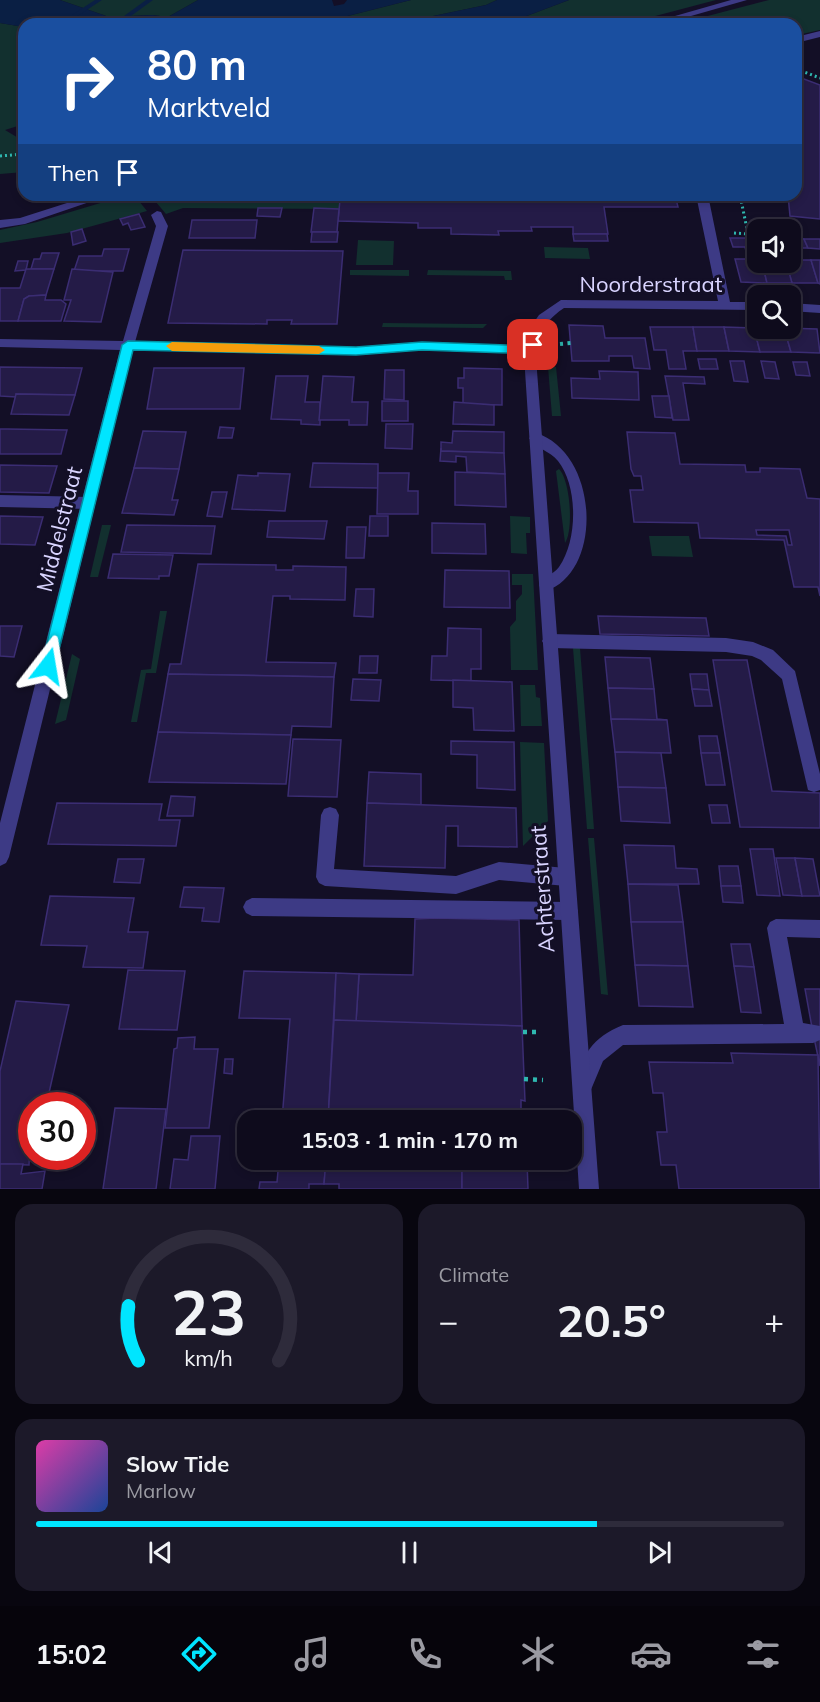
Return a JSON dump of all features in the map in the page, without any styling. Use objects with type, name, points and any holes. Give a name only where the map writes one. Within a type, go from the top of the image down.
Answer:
[{"type":"street","points":[[674,18],[742,0]]},
{"type":"street","points":[[802,38],[820,34]]},
{"type":"street","points":[[0,224],[21,221],[85,201]]},
{"type":"street","points":[[703,201],[725,305]]},
{"type":"street","name":"Middelstraat","points":[[0,857],[128,345],[162,226],[157,215]]},
{"type":"street","name":"Noorderstraat","points":[[533,345],[537,325],[544,314],[561,304],[747,306]]},
{"type":"street","points":[[801,308],[820,309]]},
{"type":"street","points":[[0,343],[356,351],[422,346],[507,349],[533,345]]},
{"type":"street","name":"Achterstraat","points":[[533,345],[531,371],[576,1040],[583,1086],[589,1189]]},
{"type":"street","points":[[536,438],[555,448],[566,460],[578,501],[577,541],[570,562],[562,574],[546,585]]},
{"type":"street","points":[[0,501],[89,503]]},
{"type":"street","points":[[550,641],[726,645],[753,649],[767,655],[789,676],[814,784]]},
{"type":"street","points":[[330,815],[325,877],[456,885],[500,871],[566,877]]},
{"type":"street","points":[[252,907],[568,911]]},
{"type":"street","points":[[583,1086],[598,1051],[608,1041],[623,1035],[804,1033],[776,928],[820,929]]},
{"type":"path","points":[[804,72],[820,78]]},
{"type":"path","points":[[0,156],[18,154]]},
{"type":"path","points":[[710,233],[748,234],[741,201]]},
{"type":"path","points":[[560,344],[571,344]]},
{"type":"path","points":[[523,1032],[541,1032]]},
{"type":"path","points":[[525,1079],[543,1080]]},
{"type":"green space","points":[[60,0],[198,0],[168,17],[152,15],[109,17]]},
{"type":"green space","points":[[411,0],[497,0],[486,5],[424,18],[340,18]]},
{"type":"green space","points":[[569,0],[716,0],[648,18],[521,18]]},
{"type":"green space","points":[[769,0],[820,0],[820,30],[802,34],[802,18],[700,18]]},
{"type":"green space","points":[[0,23],[18,26],[18,126],[5,130],[18,138],[18,172],[0,174]]},
{"type":"green space","points":[[107,201],[139,201],[147,211],[67,233],[0,243],[0,230],[37,222]]},
{"type":"green space","points":[[155,201],[340,201],[339,209],[183,208],[166,214]]},
{"type":"green space","points":[[358,240],[394,241],[393,265],[356,265]]},
{"type":"green space","points":[[544,247],[588,248],[590,259],[545,258]]},
{"type":"green space","points":[[350,270],[409,270],[409,276],[350,275]]},
{"type":"green space","points":[[428,270],[511,271],[512,280],[505,280],[504,276],[427,275]]},
{"type":"green space","points":[[383,323],[487,324],[483,328],[382,327]]},
{"type":"green space","points":[[548,367],[556,367],[561,416],[552,416]]},
{"type":"green space","points":[[559,469],[566,483],[570,505],[568,536],[565,543],[556,471]]},
{"type":"green space","points":[[510,516],[530,517],[530,533],[526,533],[527,554],[511,553]]},
{"type":"green space","points":[[102,525],[111,525],[98,577],[90,577]]},
{"type":"green space","points":[[649,536],[689,536],[693,557],[652,556]]},
{"type":"green space","points":[[512,574],[533,574],[538,670],[511,670],[510,627],[516,620],[516,601],[522,594],[522,585],[512,585]]},
{"type":"green space","points":[[160,611],[167,611],[156,673],[146,673],[137,722],[131,722],[141,670],[151,669]]},
{"type":"green space","points":[[573,648],[580,648],[594,829],[587,829]]},
{"type":"green space","points":[[72,654],[80,659],[66,720],[55,724]]},
{"type":"green space","points":[[520,685],[535,685],[536,697],[540,698],[542,726],[521,726]]},
{"type":"green space","points":[[520,742],[544,743],[548,821],[523,846]]},
{"type":"green space","points":[[588,838],[594,838],[608,995],[601,994]]},
{"type":"water","points":[[0,0],[60,0],[109,17],[152,15],[168,17],[198,0],[332,0],[334,6],[344,4],[347,0],[411,0],[340,18],[18,18],[18,26],[0,23]]},
{"type":"water","points":[[497,0],[569,0],[521,18],[424,18],[486,5]]},
{"type":"building","points":[[802,78],[820,85],[820,219],[790,216],[789,201],[802,201]]},
{"type":"building","points":[[340,201],[676,201],[678,207],[604,207],[608,234],[573,234],[573,227],[531,227],[532,231],[498,231],[499,235],[451,234],[451,228],[418,228],[418,223],[338,221]]},
{"type":"building","points":[[258,208],[282,208],[280,217],[257,216]]},
{"type":"building","points":[[314,208],[339,209],[337,232],[311,232]]},
{"type":"building","points":[[139,214],[145,227],[131,230],[128,223],[123,225],[120,219]]},
{"type":"building","points":[[192,220],[257,220],[255,238],[189,238]]},
{"type":"building","points":[[82,229],[86,241],[73,245],[71,232]]},
{"type":"building","points":[[312,232],[338,232],[337,242],[311,242]]},
{"type":"building","points":[[573,234],[607,234],[608,241],[574,241]]},
{"type":"building","points":[[730,238],[747,238],[747,255],[745,247],[733,247]]},
{"type":"building","points":[[801,239],[804,239],[808,248],[801,248]]},
{"type":"building","points":[[804,239],[820,239],[820,249],[808,248]]},
{"type":"building","points":[[104,249],[129,249],[123,271],[74,271],[79,256],[102,256]]},
{"type":"building","points":[[183,250],[343,251],[337,324],[291,324],[292,320],[267,320],[267,324],[168,323]]},
{"type":"building","points":[[42,253],[59,253],[54,269],[31,269],[34,259],[40,259]]},
{"type":"building","points":[[735,259],[747,259],[747,273],[765,273],[767,283],[741,282]]},
{"type":"building","points":[[801,260],[811,260],[818,283],[792,283],[789,273],[801,273]]},
{"type":"building","points":[[811,260],[820,260],[820,284],[818,283]]},
{"type":"building","points":[[18,261],[28,261],[26,270],[15,271]]},
{"type":"building","points":[[26,269],[54,269],[46,295],[29,296],[24,299],[18,321],[0,321],[0,288],[20,288]]},
{"type":"building","points":[[72,269],[113,272],[101,322],[64,321],[71,300],[64,300]]},
{"type":"building","points":[[765,273],[789,273],[792,283],[767,283]]},
{"type":"building","points":[[46,295],[45,300],[61,300],[66,304],[61,321],[18,321],[24,299],[29,296]]},
{"type":"building","points":[[569,325],[603,326],[605,338],[645,338],[650,369],[634,368],[632,356],[609,356],[609,361],[572,361]]},
{"type":"building","points":[[650,327],[693,327],[697,351],[683,351],[686,369],[669,369],[666,350],[654,350]]},
{"type":"building","points":[[693,327],[724,327],[729,351],[697,351]]},
{"type":"building","points":[[724,327],[747,328],[747,339],[757,339],[760,352],[729,351]]},
{"type":"building","points":[[801,329],[817,329],[820,353],[791,352],[787,339],[801,339]]},
{"type":"building","points":[[757,339],[787,339],[791,352],[760,352]]},
{"type":"building","points":[[698,359],[716,359],[718,369],[700,369]]},
{"type":"building","points":[[730,361],[744,361],[748,382],[734,381]]},
{"type":"building","points":[[761,361],[775,362],[779,379],[765,378]]},
{"type":"building","points":[[793,362],[807,362],[810,376],[796,375]]},
{"type":"building","points":[[0,367],[82,368],[75,395],[16,394],[16,397],[0,396]]},
{"type":"building","points":[[154,368],[244,368],[240,409],[147,409]]},
{"type":"building","points":[[464,368],[502,369],[502,405],[463,404],[463,388],[458,388],[458,378],[464,378]]},
{"type":"building","points":[[385,370],[404,370],[404,400],[384,399]]},
{"type":"building","points":[[599,371],[638,372],[639,400],[572,398],[571,378],[600,379]]},
{"type":"building","points":[[276,376],[308,376],[305,402],[320,402],[320,425],[301,424],[301,420],[271,419]]},
{"type":"building","points":[[323,376],[354,377],[352,402],[368,402],[367,425],[349,425],[349,420],[319,420]]},
{"type":"building","points":[[665,376],[704,377],[705,384],[683,383],[689,420],[673,420]]},
{"type":"building","points":[[16,394],[75,395],[69,415],[11,414]]},
{"type":"building","points":[[652,396],[669,396],[672,418],[655,417]]},
{"type":"building","points":[[382,401],[408,401],[408,421],[382,421]]},
{"type":"building","points":[[454,402],[494,405],[494,425],[453,424]]},
{"type":"building","points":[[386,424],[413,424],[412,449],[385,448]]},
{"type":"building","points":[[220,427],[234,428],[232,438],[218,438]]},
{"type":"building","points":[[0,429],[67,430],[61,454],[0,454]]},
{"type":"building","points":[[143,431],[186,432],[179,469],[134,468]]},
{"type":"building","points":[[453,431],[504,432],[504,453],[441,451],[441,442],[452,443]]},
{"type":"building","points":[[627,432],[675,433],[680,464],[745,465],[746,472],[760,472],[760,468],[800,469],[807,498],[820,499],[820,596],[818,587],[794,587],[784,540],[700,538],[698,523],[634,522],[630,490],[643,490],[641,476],[634,476],[631,469]],"holes":[[[756,530],[789,530],[792,545],[788,545],[786,536],[757,535]]]},
{"type":"building","points":[[441,448],[441,451],[504,453],[505,474],[467,472],[466,457],[456,456],[456,462],[440,461]]},
{"type":"building","points":[[313,463],[378,464],[378,488],[310,487]]},
{"type":"building","points":[[0,465],[57,466],[49,493],[0,492]]},
{"type":"building","points":[[134,468],[179,469],[172,500],[178,500],[174,515],[122,513]]},
{"type":"building","points":[[455,472],[505,474],[506,507],[455,505]]},
{"type":"building","points":[[258,473],[290,474],[285,511],[232,509],[238,475],[258,476]]},
{"type":"building","points":[[378,473],[409,473],[408,491],[418,491],[418,514],[377,514]]},
{"type":"building","points":[[212,492],[227,492],[222,517],[207,516]]},
{"type":"building","points":[[0,516],[43,517],[35,545],[0,544]]},
{"type":"building","points":[[370,516],[388,516],[388,536],[369,536]]},
{"type":"building","points":[[269,521],[327,521],[324,539],[267,537]]},
{"type":"building","points":[[432,523],[485,524],[486,554],[432,553]]},
{"type":"building","points":[[127,525],[215,526],[211,554],[121,552]]},
{"type":"building","points":[[347,527],[366,527],[364,558],[346,558]]},
{"type":"building","points":[[113,554],[173,555],[169,576],[159,576],[159,579],[108,578]]},
{"type":"building","points":[[198,564],[276,565],[276,570],[293,570],[293,566],[346,567],[345,600],[290,599],[290,596],[273,596],[266,662],[336,663],[334,677],[168,674],[170,664],[181,664]]},
{"type":"building","points":[[445,570],[509,571],[510,608],[444,607]]},
{"type":"building","points":[[356,589],[374,589],[373,617],[354,616]]},
{"type":"building","points":[[598,616],[706,618],[709,636],[600,634]]},
{"type":"building","points":[[0,626],[22,626],[14,657],[0,656]]},
{"type":"building","points":[[448,628],[481,629],[481,669],[471,669],[471,681],[431,680],[432,656],[447,656]]},
{"type":"building","points":[[360,656],[378,656],[377,673],[359,673]]},
{"type":"building","points":[[605,657],[650,658],[654,689],[608,688]]},
{"type":"building","points":[[713,660],[747,660],[772,791],[820,793],[820,828],[740,827]]},
{"type":"building","points":[[168,674],[334,677],[331,727],[292,726],[291,735],[158,732]]},
{"type":"building","points":[[690,674],[707,674],[709,690],[692,689]]},
{"type":"building","points":[[353,679],[381,680],[379,701],[351,700]]},
{"type":"building","points":[[453,680],[512,682],[514,731],[474,730],[473,708],[453,707]]},
{"type":"building","points":[[608,688],[654,689],[657,719],[667,720],[611,719]]},
{"type":"building","points":[[692,689],[709,690],[712,706],[695,706]]},
{"type":"building","points":[[611,719],[667,720],[671,753],[615,752]]},
{"type":"building","points":[[158,732],[291,735],[286,784],[149,782]]},
{"type":"building","points":[[699,736],[717,736],[720,753],[701,753]]},
{"type":"building","points":[[293,739],[341,740],[337,797],[288,796]]},
{"type":"building","points":[[451,741],[514,742],[515,790],[477,788],[477,755],[451,754]]},
{"type":"building","points":[[615,752],[661,753],[666,788],[618,787]]},
{"type":"building","points":[[701,753],[720,753],[725,785],[706,785]]},
{"type":"building","points":[[369,772],[421,774],[421,805],[367,803]]},
{"type":"building","points":[[618,787],[666,788],[670,823],[621,821]]},
{"type":"building","points":[[171,796],[195,797],[193,816],[167,816]]},
{"type":"building","points":[[57,803],[162,804],[159,820],[180,820],[176,846],[48,844]]},
{"type":"building","points":[[367,803],[516,808],[517,847],[458,846],[458,826],[446,826],[445,868],[364,866]]},
{"type":"building","points":[[709,805],[727,805],[730,823],[712,823]]},
{"type":"building","points":[[624,845],[674,846],[676,868],[697,869],[699,884],[628,884]]},
{"type":"building","points":[[750,849],[773,849],[780,896],[757,895]]},
{"type":"building","points":[[776,858],[795,858],[802,896],[783,895]]},
{"type":"building","points":[[795,858],[813,859],[820,896],[802,896]]},
{"type":"building","points":[[118,859],[144,859],[140,883],[114,882]]},
{"type":"building","points":[[719,866],[738,866],[741,886],[721,886]]},
{"type":"building","points":[[628,884],[678,885],[683,922],[631,922]]},
{"type":"building","points":[[721,886],[741,886],[743,903],[723,902]]},
{"type":"building","points":[[184,887],[224,888],[219,922],[202,921],[204,908],[180,907]]},
{"type":"building","points":[[50,896],[134,898],[128,932],[148,932],[143,968],[83,967],[87,946],[41,945]]},
{"type":"building","points":[[415,919],[519,920],[522,1026],[356,1022],[359,974],[413,975]]},
{"type":"building","points":[[631,922],[683,922],[688,966],[635,965]]},
{"type":"building","points":[[731,944],[750,944],[754,967],[734,966]]},
{"type":"building","points":[[635,965],[688,966],[693,1007],[639,1006]]},
{"type":"building","points":[[734,966],[754,967],[761,1013],[741,1012]]},
{"type":"building","points":[[128,970],[185,971],[177,1030],[119,1029]]},
{"type":"building","points":[[244,971],[336,973],[329,1110],[283,1110],[290,1019],[239,1018]]},
{"type":"building","points":[[336,973],[359,974],[356,1022],[334,1020]]},
{"type":"building","points":[[805,989],[820,989],[820,1066],[813,1033]]},
{"type":"building","points":[[16,1001],[69,1005],[49,1092],[18,1092],[18,1165],[0,1164],[0,1071]]},
{"type":"building","points":[[334,1020],[522,1026],[525,1101],[521,1100],[521,1110],[329,1110]]},
{"type":"building","points":[[195,1037],[194,1049],[218,1049],[209,1128],[165,1128],[174,1049],[177,1048],[178,1038]]},
{"type":"building","points":[[731,1053],[818,1055],[820,1189],[679,1189],[676,1165],[661,1165],[657,1132],[667,1132],[663,1093],[653,1093],[649,1062],[733,1063]]},
{"type":"building","points":[[225,1059],[233,1059],[232,1074],[224,1073]]},
{"type":"building","points":[[115,1108],[166,1109],[156,1189],[103,1189]]},
{"type":"building","points":[[191,1136],[220,1136],[215,1189],[170,1189],[174,1159],[188,1160]]},
{"type":"building","points":[[0,1164],[18,1164],[18,1170],[22,1170],[21,1174],[45,1171],[42,1189],[0,1189]]},
{"type":"building","points":[[278,1170],[325,1170],[324,1184],[309,1184],[309,1189],[259,1189],[260,1182],[277,1182]]},
{"type":"building","points":[[325,1170],[462,1170],[462,1189],[339,1189],[339,1184],[324,1184]]},
{"type":"building","points":[[462,1170],[527,1170],[528,1189],[462,1189]]},
{"type":"waterway","points":[[74,16],[99,0]]},
{"type":"waterway","points":[[124,18],[150,0]]},
{"type":"slow traffic","points":[[172,346],[319,350]]},
{"type":"route","points":[[48,666],[128,345],[356,351],[422,346],[507,349],[533,345]]}]
